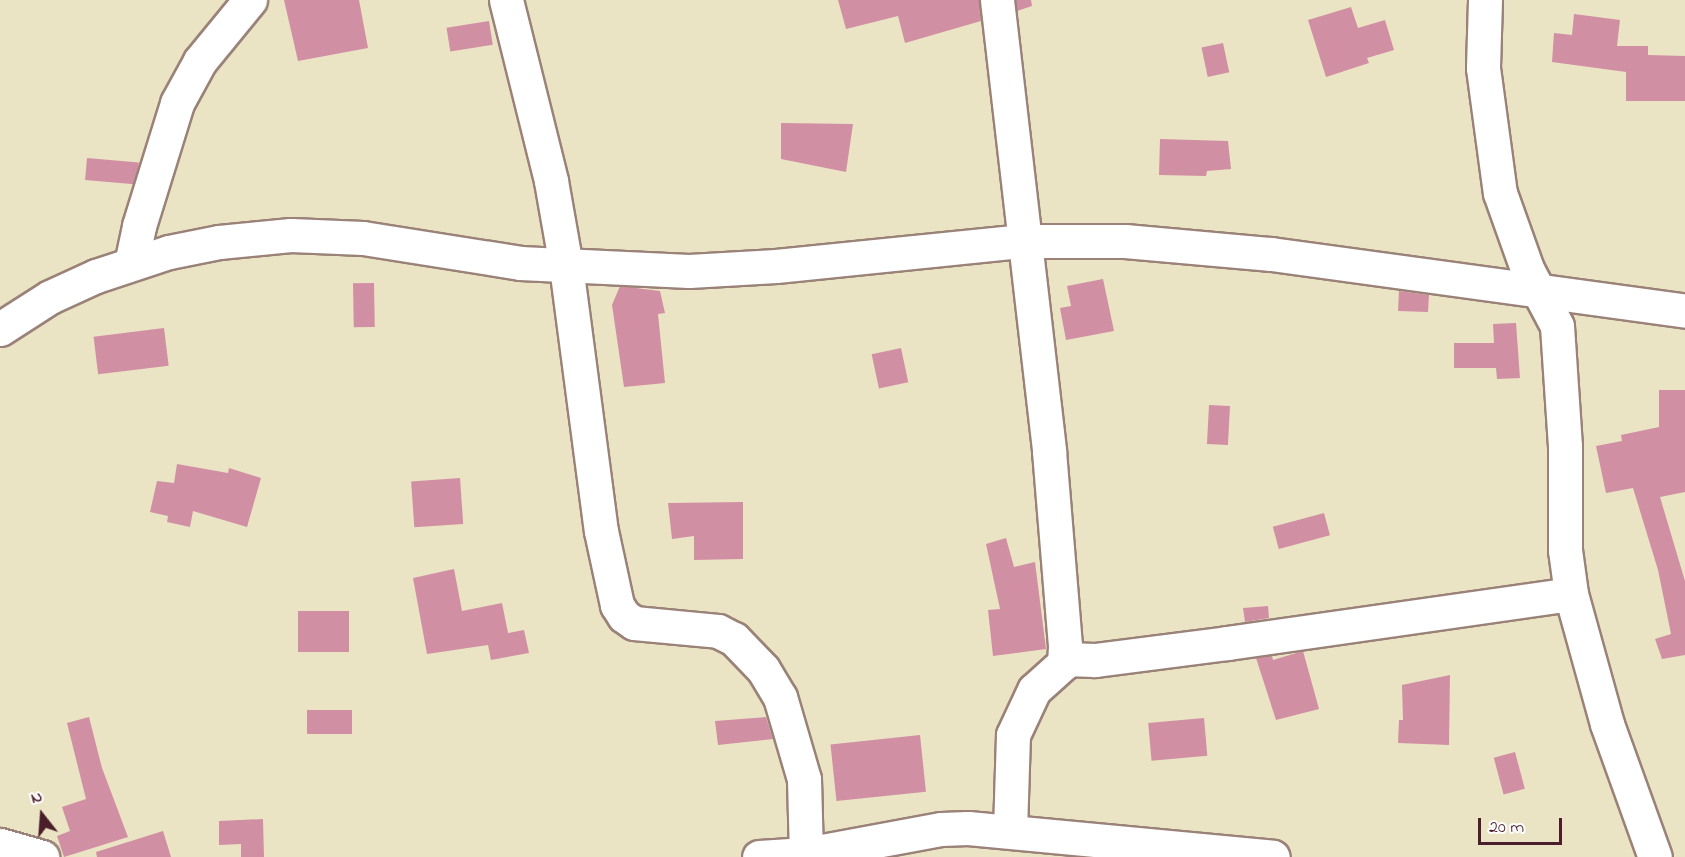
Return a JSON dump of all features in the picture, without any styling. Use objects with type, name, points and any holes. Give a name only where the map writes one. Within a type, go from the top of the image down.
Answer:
[{"type":"street","points":[[131,264],[142,215],[177,104],[200,61],[250,0]]},
{"type":"street","points":[[506,0],[541,131],[566,266],[601,531],[616,604],[624,616],[634,623],[718,631],[734,639],[763,669],[780,697],[804,779],[806,856]]},
{"type":"street","points":[[997,0],[1049,451],[1065,659]]},
{"type":"street","points":[[1485,0],[1482,48],[1494,163],[1506,214],[1557,326],[1561,355],[1565,550],[1571,594],[1607,724],[1655,857]]},
{"type":"street","points":[[6,319],[96,276],[131,264],[219,242],[291,235],[363,238],[566,266],[689,271],[777,266],[1023,241],[1125,242],[1271,254],[1542,294],[1685,311]]},
{"type":"street","points":[[1010,831],[1013,735],[1034,690],[1065,659],[1095,660],[1571,594]]},
{"type":"street","points":[[759,857],[806,856],[941,829],[1010,831],[1273,857]]},
{"type":"street","points":[[0,845],[42,857]]},
{"type":"building","points":[[284,0],[359,0],[368,48],[298,61]]},
{"type":"building","points":[[838,0],[979,0],[981,21],[905,43],[898,16],[846,29]]},
{"type":"building","points":[[1016,0],[1031,0],[1032,6],[1017,11]]},
{"type":"building","points":[[1351,7],[1358,28],[1385,20],[1394,50],[1367,58],[1369,63],[1326,77],[1308,20]]},
{"type":"building","points":[[1574,14],[1620,20],[1617,46],[1648,46],[1648,55],[1685,56],[1685,101],[1626,101],[1626,72],[1552,62],[1554,33],[1572,35]]},
{"type":"building","points":[[489,21],[493,45],[450,51],[447,28]]},
{"type":"building","points":[[1223,43],[1229,72],[1208,77],[1201,48]]},
{"type":"building","points":[[781,123],[853,124],[846,172],[781,159]]},
{"type":"building","points":[[1160,139],[1228,141],[1231,169],[1207,171],[1206,176],[1159,175]]},
{"type":"building","points":[[87,158],[139,163],[137,184],[85,180]]},
{"type":"building","points":[[1103,279],[1114,331],[1066,340],[1060,308],[1071,306],[1067,286]]},
{"type":"building","points":[[353,283],[374,283],[375,327],[354,327]]},
{"type":"building","points":[[620,286],[660,291],[665,313],[658,314],[665,383],[624,387],[612,305]]},
{"type":"building","points":[[1399,291],[1429,295],[1428,312],[1398,311]]},
{"type":"building","points":[[1516,323],[1520,378],[1497,379],[1496,368],[1454,368],[1454,343],[1494,343],[1493,324]]},
{"type":"building","points":[[164,328],[169,366],[98,374],[94,337]]},
{"type":"building","points":[[901,348],[908,382],[879,388],[872,354]]},
{"type":"building","points":[[1659,390],[1685,390],[1685,492],[1660,497],[1685,581],[1685,655],[1662,659],[1655,639],[1671,634],[1658,570],[1633,488],[1606,493],[1596,446],[1622,441],[1621,435],[1659,427]]},
{"type":"building","points":[[1209,405],[1230,406],[1228,445],[1207,444]]},
{"type":"building","points":[[177,464],[228,473],[229,468],[261,478],[247,527],[193,511],[190,527],[167,522],[168,516],[150,512],[157,481],[174,483]]},
{"type":"building","points":[[460,478],[463,524],[414,527],[411,481]]},
{"type":"building","points":[[743,502],[743,559],[694,560],[694,536],[672,539],[668,503]]},
{"type":"building","points":[[1324,513],[1330,535],[1279,549],[1273,527]]},
{"type":"building","points":[[1006,538],[1014,567],[1035,562],[1046,649],[993,656],[988,610],[1000,609],[986,544]]},
{"type":"building","points":[[454,569],[462,611],[502,603],[508,633],[524,630],[529,653],[491,660],[488,645],[427,654],[413,578]]},
{"type":"building","points":[[1268,606],[1269,618],[1245,622],[1243,608]]},
{"type":"building","points":[[298,611],[349,611],[349,652],[298,652]]},
{"type":"building","points":[[1303,651],[1319,709],[1276,720],[1256,658],[1272,656],[1273,660]]},
{"type":"building","points":[[1450,675],[1449,745],[1398,743],[1399,720],[1403,720],[1402,685]]},
{"type":"building","points":[[307,710],[352,710],[352,734],[307,734]]},
{"type":"building","points":[[89,717],[102,768],[128,837],[64,857],[57,836],[70,831],[62,807],[86,799],[67,723]]},
{"type":"building","points":[[766,717],[773,739],[718,745],[715,721]]},
{"type":"building","points":[[1204,718],[1207,756],[1152,761],[1148,723]]},
{"type":"building","points":[[920,735],[926,792],[836,801],[830,744]]},
{"type":"building","points":[[1515,752],[1525,789],[1504,794],[1494,758]]},
{"type":"building","points":[[263,819],[264,857],[241,857],[241,844],[219,845],[219,821]]},
{"type":"building","points":[[163,831],[171,857],[97,857],[96,852]]}]
